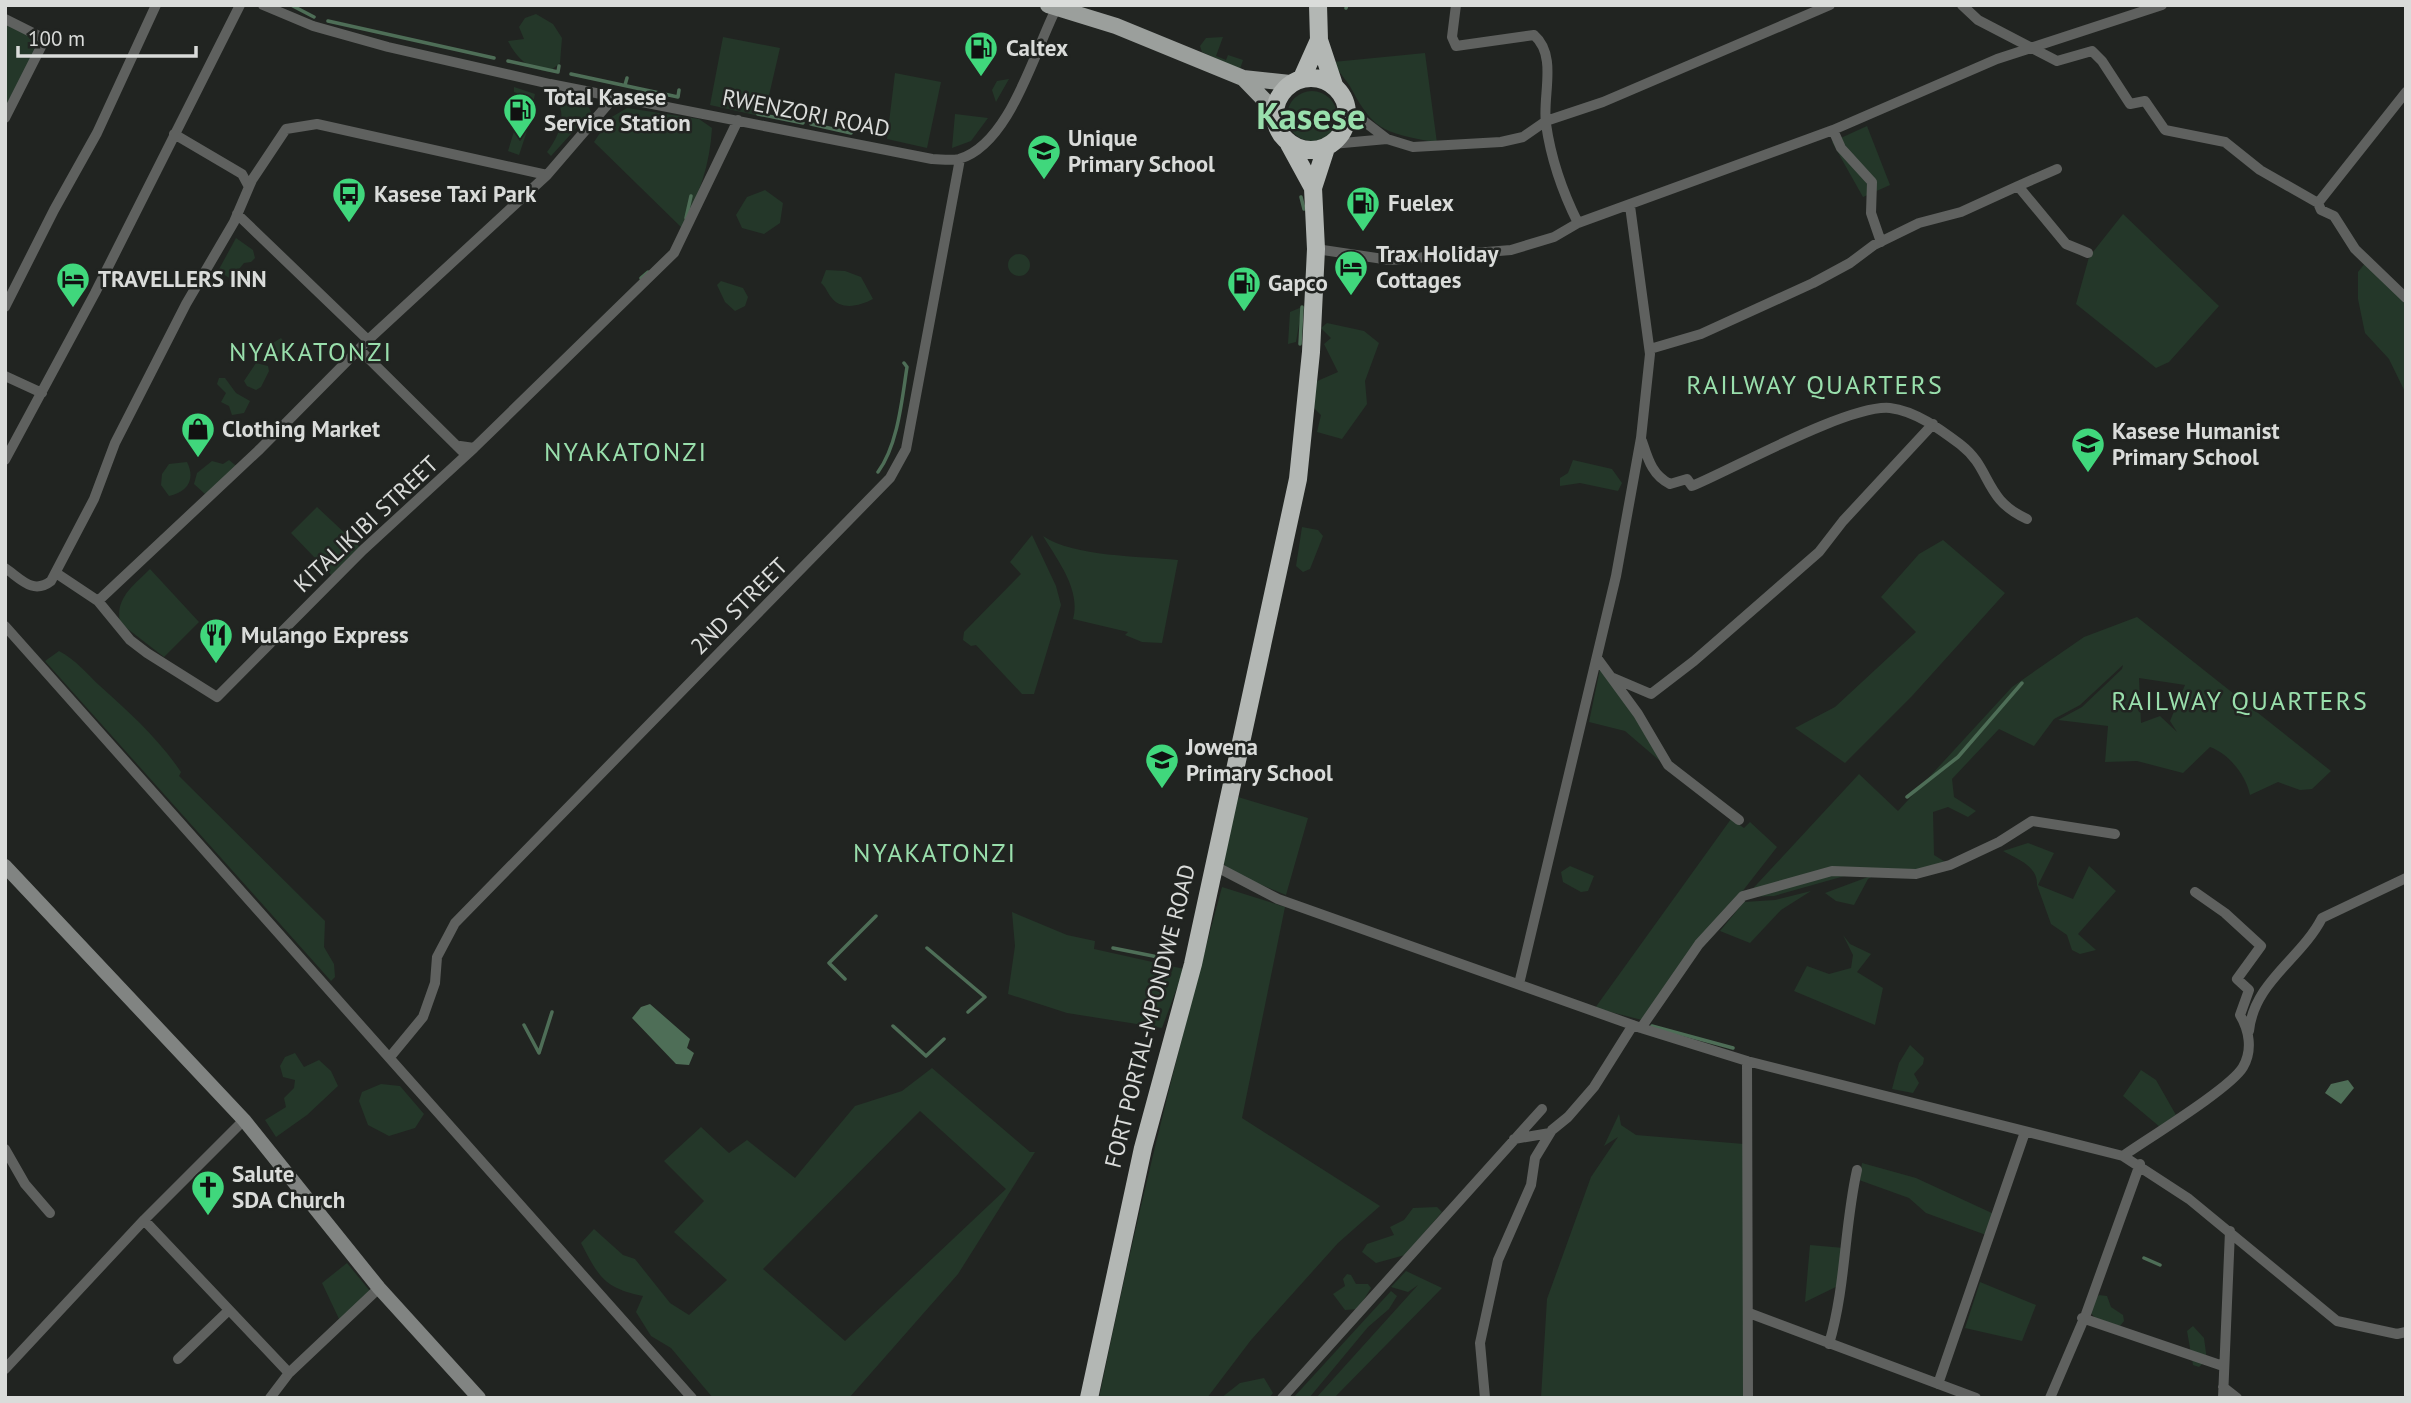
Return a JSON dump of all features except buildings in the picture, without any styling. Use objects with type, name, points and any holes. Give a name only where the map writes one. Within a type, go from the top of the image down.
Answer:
[{"type":"highway","points":[[1318,5],[1319,40],[1334,85],[1343,96],[1348,109],[1342,134],[1329,146],[1313,151],[1289,144],[1280,135],[1274,110],[1282,91],[1296,81],[1319,40]]},
{"type":"highway","points":[[1296,81],[1319,78],[1334,85]]},
{"type":"highway","name":"FORT PORTAL-MPONDWE ROAD","points":[[1289,144],[1313,188]]},
{"type":"highway","name":"FORT PORTAL-MPONDWE ROAD","points":[[1089,1398],[1143,1148],[1193,964],[1212,865],[1298,479],[1309,386],[1316,249],[1313,188],[1329,146]]},
{"type":"main road","points":[[1054,6],[1116,26],[1243,78],[1296,81]]},
{"type":"main road","points":[[1243,78],[1274,110]]},
{"type":"street","points":[[5,307],[54,210],[97,134],[156,5]]},
{"type":"street","points":[[5,460],[95,293],[240,5]]},
{"type":"street","name":"RWENZORI ROAD","points":[[263,5],[313,26],[388,47],[615,96],[932,159],[960,159]]},
{"type":"street","points":[[1456,5],[1452,37],[1456,46],[1526,35],[1538,38],[1543,47],[1548,74],[1546,121],[1557,176],[1578,223]]},
{"type":"street","points":[[1348,109],[1387,139],[1413,147],[1501,142],[1523,137],[1546,121],[1603,102],[1830,5]]},
{"type":"street","points":[[1962,5],[1978,20],[2057,61],[2092,51],[2102,61],[2130,104],[2145,102],[2165,130],[2225,142],[2260,170],[2318,204],[2321,210],[2329,212],[2355,249],[2406,298]]},
{"type":"street","points":[[1316,249],[1390,260],[1511,250],[1555,237],[1578,223],[1833,130],[1997,59],[2162,5]]},
{"type":"street","points":[[960,159],[987,141],[1006,119],[1054,6]]},
{"type":"street","points":[[5,19],[45,40],[5,118]]},
{"type":"street","points":[[2318,204],[2406,92]]},
{"type":"street","points":[[56,573],[98,601],[260,450],[368,340],[547,175],[615,96]]},
{"type":"street","name":"KITALIKIBI STREET","points":[[98,601],[130,640],[217,697],[363,551],[465,458],[674,253],[738,120]]},
{"type":"street","points":[[5,568],[37,588],[51,581],[94,499],[115,443],[186,304],[257,173],[286,129],[317,124],[547,175]]},
{"type":"street","points":[[1833,130],[1841,148],[1872,182],[1871,213],[1881,242]]},
{"type":"street","points":[[174,134],[242,174],[249,187]]},
{"type":"street","points":[[1329,146],[1387,139]]},
{"type":"street","name":"2ND STREET","points":[[390,1057],[423,1017],[435,983],[437,957],[455,923],[890,478],[906,449],[960,159]]},
{"type":"street","points":[[1650,349],[1701,334],[1850,263],[1881,242],[1919,223],[1961,212],[2057,169]]},
{"type":"street","points":[[242,174],[257,173]]},
{"type":"street","points":[[2018,186],[2066,244],[2088,253]]},
{"type":"street","points":[[1519,984],[1616,576],[1641,438],[1650,349],[1630,206]]},
{"type":"street","points":[[237,214],[368,340]]},
{"type":"street","points":[[360,350],[460,446],[465,458]]},
{"type":"street","points":[[5,376],[42,393]]},
{"type":"street","points":[[1641,438],[1650,465],[1662,480],[1670,484],[1687,480],[1692,486],[1771,448],[1880,408],[1894,408],[1933,425],[1969,452],[1999,502],[2027,519]]},
{"type":"street","points":[[1611,677],[1651,694],[1694,661],[1819,552],[1843,521],[1933,425]]},
{"type":"street","name":"KITALIKIBI STREET","points":[[460,446],[474,448]]},
{"type":"street","points":[[5,626],[692,1398]]},
{"type":"street","points":[[1597,658],[1638,714],[1668,765],[1739,820]]},
{"type":"street","points":[[1485,1398],[1480,1343],[1498,1260],[1531,1185],[1535,1158],[1550,1133],[1594,1087],[1699,944],[1743,896],[1832,871],[1916,874],[1950,865],[2000,842],[2032,821],[2115,834]]},
{"type":"street","points":[[1212,865],[1278,899],[1637,1027],[1746,1061],[2123,1156],[2140,1164],[2230,1231],[2337,1321],[2401,1333],[2406,1342]]},
{"type":"street","points":[[5,866],[244,1120],[379,1288],[479,1398]]},
{"type":"street","points":[[2123,1156],[2243,1068],[2251,1010],[2262,993],[2316,930],[2322,918],[2406,878]]},
{"type":"street","points":[[2195,892],[2225,913],[2261,946],[2237,979],[2249,990],[2240,1015],[2249,1031]]},
{"type":"street","points":[[1746,1061],[1748,1398]]},
{"type":"street","points":[[1282,1398],[1542,1108]]},
{"type":"street","points":[[6,1365],[244,1120]]},
{"type":"street","points":[[1938,1384],[2025,1132]]},
{"type":"street","points":[[1514,1139],[1550,1133]]},
{"type":"street","points":[[5,1149],[26,1184],[50,1213]]},
{"type":"street","points":[[2050,1398],[2140,1164]]},
{"type":"street","points":[[1829,1344],[1841,1300],[1849,1205],[1857,1170]]},
{"type":"street","points":[[144,1220],[289,1373]]},
{"type":"street","points":[[2230,1231],[2223,1392],[2237,1398]]},
{"type":"street","points":[[274,1396],[289,1373],[379,1288]]},
{"type":"street","points":[[178,1359],[228,1311]]},
{"type":"street","points":[[1749,1313],[1976,1398]]},
{"type":"street","points":[[2082,1318],[2223,1366]]},
{"type":"shaded area","points":[[536,14],[553,24],[562,38],[560,63],[549,72],[524,62],[508,41],[524,39],[519,27],[525,18]]},
{"type":"shaded area","points":[[5,23],[40,41],[5,108]]},
{"type":"shaded area","points":[[723,37],[780,48],[764,117],[710,105]]},
{"type":"shaded area","points":[[1223,37],[1216,56],[1226,60],[1228,55],[1243,60],[1240,69],[1202,52],[1200,46],[1206,38]]},
{"type":"shaded area","points":[[1425,53],[1437,143],[1395,133],[1377,124],[1333,62]]},
{"type":"shaded area","points":[[895,73],[941,82],[927,148],[887,139]]},
{"type":"shaded area","points":[[1009,79],[996,102],[992,90],[997,81]]},
{"type":"shaded area","points":[[514,87],[535,94],[532,108],[520,106],[523,95],[514,92]]},
{"type":"shaded area","points":[[1312,91],[1330,98],[1337,116],[1330,134],[1312,141],[1294,134],[1287,116],[1294,98]]},
{"type":"shaded area","points":[[560,96],[586,101],[591,112],[551,156],[547,152],[561,122],[558,103]]},
{"type":"shaded area","points":[[627,108],[699,119],[712,128],[703,179],[682,228],[594,142],[610,118]]},
{"type":"shaded area","points":[[955,114],[988,118],[971,141],[952,148]]},
{"type":"shaded area","points":[[1867,126],[1890,185],[1863,197],[1832,142]]},
{"type":"shaded area","points":[[515,128],[527,131],[519,155],[508,151]]},
{"type":"shaded area","points":[[765,190],[783,203],[780,223],[764,234],[742,228],[736,215],[747,197]]},
{"type":"shaded area","points":[[2123,214],[2219,306],[2169,362],[2156,368],[2076,304],[2089,257]]},
{"type":"shaded area","points":[[236,238],[253,250],[255,258],[244,263],[231,279],[218,271]]},
{"type":"shaded area","points":[[1019,254],[1027,257],[1030,265],[1027,273],[1019,276],[1011,273],[1008,265],[1011,257]]},
{"type":"shaded area","points":[[2366,262],[2406,302],[2406,394],[2389,359],[2365,333],[2358,299],[2358,272]]},
{"type":"shaded area","points":[[826,270],[845,271],[861,277],[873,299],[851,306],[835,301],[821,283]]},
{"type":"shaded area","points":[[721,281],[743,288],[748,297],[745,306],[735,311],[725,302],[717,285]]},
{"type":"shaded area","points":[[1302,307],[1296,342],[1288,344],[1290,312]]},
{"type":"shaded area","points":[[1327,323],[1364,331],[1379,343],[1365,381],[1367,404],[1342,439],[1317,432],[1321,415],[1314,408],[1315,382],[1338,372],[1324,344],[1331,338],[1321,328]]},
{"type":"shaded area","points":[[281,338],[285,343],[276,360],[271,353],[271,344]]},
{"type":"shaded area","points":[[256,363],[268,366],[269,371],[261,387],[256,390],[247,386],[244,381]]},
{"type":"shaded area","points":[[219,378],[225,378],[236,393],[250,401],[244,413],[232,415],[229,406],[221,402],[226,393],[217,384]]},
{"type":"shaded area","points":[[229,460],[240,469],[205,494],[194,484],[197,473],[212,461],[223,464]]},
{"type":"shaded area","points":[[1573,460],[1612,469],[1622,483],[1618,491],[1580,483],[1560,486],[1560,478],[1568,473]]},
{"type":"shaded area","points":[[187,462],[191,474],[188,484],[181,492],[169,496],[161,485],[162,474],[169,464]]},
{"type":"shaded area","points":[[317,507],[365,552],[338,582],[291,533]]},
{"type":"shaded area","points":[[1302,527],[1318,530],[1323,536],[1310,569],[1303,572],[1296,566]]},
{"type":"shaded area","points":[[1032,535],[1056,586],[1061,605],[1034,694],[1022,694],[976,645],[971,646],[963,640],[964,632],[1021,574],[1010,562]]},
{"type":"shaded area","points":[[1043,536],[1056,543],[1089,552],[1178,560],[1162,643],[1142,642],[1125,635],[1128,632],[1073,619],[1075,608],[1071,587]]},
{"type":"shaded area","points":[[1943,540],[2005,593],[1912,696],[1845,763],[1795,728],[1835,707],[1916,632],[1881,597],[1919,554]]},
{"type":"shaded area","points":[[150,569],[199,622],[164,657],[120,623],[120,606],[123,599]]},
{"type":"shaded area","points":[[2137,617],[2331,771],[2312,789],[2300,790],[2278,782],[2250,795],[2236,766],[2210,747],[2183,773],[2137,761],[2105,762],[2108,726],[2058,720],[2082,707],[2123,665],[2080,705],[2054,719],[2034,746],[1999,729],[1952,779],[1954,797],[1976,811],[1968,817],[1948,807],[1933,812],[1934,855],[1947,863],[1914,871],[1873,868],[1774,896],[1745,897],[1859,774],[1898,811],[2012,687],[2084,637]],"holes":[[[2139,678],[2185,685],[2170,721],[2177,732],[2160,716],[2141,723]]]},
{"type":"shaded area","points":[[59,651],[76,663],[143,726],[181,772],[179,776],[325,921],[324,947],[334,964],[335,977],[331,981],[45,661]]},
{"type":"shaded area","points":[[1600,669],[1636,717],[1660,761],[1625,731],[1589,722]]},
{"type":"shaded area","points":[[1238,797],[1308,818],[1286,895],[1228,871],[1223,862]]},
{"type":"shaded area","points":[[1731,819],[1744,828],[1750,822],[1777,847],[1642,1020],[1595,1008]]},
{"type":"shaded area","points":[[2028,843],[2054,853],[2038,885],[2073,899],[2089,866],[2116,891],[2078,934],[2096,950],[2080,954],[2072,950],[2067,935],[2051,924],[2037,885],[2034,873],[2026,864],[2003,851]]},
{"type":"shaded area","points":[[1570,866],[1594,876],[1588,891],[1581,892],[1563,882],[1561,872]]},
{"type":"shaded area","points":[[1876,874],[1868,879],[1854,905],[1836,901],[1825,893]]},
{"type":"shaded area","points":[[1222,887],[1285,907],[1242,1118],[1380,1206],[1338,1243],[1251,1340],[1207,1398],[1099,1398],[1156,1141]]},
{"type":"shaded area","points":[[1811,891],[1781,910],[1750,943],[1720,931],[1744,902],[1775,900]]},
{"type":"shaded area","points":[[1012,912],[1067,935],[1095,941],[1094,949],[1184,969],[1162,1028],[1067,1013],[1008,994],[1015,946]]},
{"type":"shaded area","points":[[1843,935],[1850,944],[1871,954],[1857,972],[1883,988],[1875,1025],[1794,991],[1807,966],[1829,974],[1851,968],[1853,955]]},
{"type":"shaded area","points":[[650,1004],[690,1039],[687,1048],[694,1053],[689,1065],[676,1064],[632,1018],[641,1007]]},
{"type":"shaded area","points":[[1910,1045],[1924,1058],[1923,1064],[1914,1074],[1919,1083],[1913,1093],[1892,1089],[1899,1063]]},
{"type":"shaded area","points":[[295,1053],[304,1067],[319,1060],[331,1071],[338,1086],[307,1115],[276,1137],[265,1120],[286,1107],[284,1098],[294,1088],[295,1080],[283,1077],[280,1066],[285,1057]]},
{"type":"shaded area","points":[[932,1068],[1030,1152],[1035,1152],[958,1274],[849,1398],[713,1398],[671,1348],[651,1336],[636,1312],[643,1296],[611,1285],[598,1273],[581,1243],[594,1229],[623,1255],[635,1259],[670,1303],[689,1315],[727,1280],[674,1232],[704,1201],[664,1161],[701,1127],[729,1153],[747,1140],[795,1178],[855,1106],[902,1091]],"holes":[[[920,1111],[1006,1189],[845,1341],[763,1269]]]},
{"type":"shaded area","points":[[2141,1070],[2156,1080],[2176,1115],[2160,1127],[2123,1096]]},
{"type":"shaded area","points":[[2348,1080],[2354,1088],[2341,1104],[2325,1093],[2331,1084]]},
{"type":"shaded area","points":[[381,1084],[400,1086],[424,1114],[415,1128],[389,1136],[368,1125],[359,1101],[362,1092]]},
{"type":"shaded area","points":[[1619,1114],[1621,1125],[1636,1135],[1744,1144],[1745,1398],[1541,1398],[1547,1299],[1591,1177],[1618,1137],[1604,1146]]},
{"type":"shaded area","points":[[1862,1163],[1916,1178],[1994,1214],[1986,1235],[1926,1213],[1909,1198],[1859,1180]]},
{"type":"shaded area","points":[[1437,1207],[1442,1212],[1405,1255],[1376,1263],[1362,1252],[1367,1244],[1394,1235],[1390,1227],[1404,1220],[1413,1208]]},
{"type":"shaded area","points":[[1810,1245],[1844,1248],[1842,1284],[1805,1302]]},
{"type":"shaded area","points":[[347,1263],[370,1291],[340,1321],[322,1283]]},
{"type":"shaded area","points":[[1406,1271],[1442,1288],[1334,1398],[1316,1398],[1418,1285],[1408,1292],[1391,1287]]},
{"type":"shaded area","points":[[1347,1274],[1351,1275],[1356,1284],[1368,1284],[1371,1288],[1358,1309],[1345,1310],[1333,1294],[1345,1286],[1343,1279]]},
{"type":"shaded area","points":[[1980,1282],[2036,1305],[2022,1341],[1965,1328]]},
{"type":"shaded area","points":[[1391,1291],[1397,1296],[1389,1309],[1368,1327],[1309,1398],[1293,1398]]},
{"type":"shaded area","points":[[2099,1295],[2107,1296],[2111,1307],[2123,1315],[2124,1321],[2120,1326],[2095,1318],[2091,1313],[2094,1300]]},
{"type":"shaded area","points":[[2193,1326],[2204,1338],[2207,1360],[2199,1367],[2193,1365],[2187,1331]]},
{"type":"shaded area","points":[[1264,1378],[1273,1393],[1269,1398],[1221,1398],[1240,1383]]},
{"type":"waterway","points":[[291,5],[314,17]]},
{"type":"waterway","points":[[328,21],[494,58]]},
{"type":"waterway","points":[[508,61],[558,72],[559,66]]},
{"type":"waterway","points":[[571,74],[678,97],[679,90]]},
{"type":"waterway","points":[[625,85],[627,78]]},
{"type":"waterway","points":[[758,114],[803,123]]},
{"type":"waterway","points":[[811,124],[851,133]]},
{"type":"waterway","points":[[686,218],[691,196]]},
{"type":"waterway","points":[[1301,197],[1304,209]]},
{"type":"waterway","points":[[641,278],[648,272]]},
{"type":"waterway","points":[[1300,344],[1302,307]]},
{"type":"waterway","points":[[878,472],[890,449],[898,421],[907,367],[904,363]]},
{"type":"waterway","points":[[1907,797],[1958,757],[2022,683]]},
{"type":"waterway","points":[[845,979],[829,963],[876,916]]},
{"type":"waterway","points":[[927,948],[985,997],[968,1012]]},
{"type":"waterway","points":[[1113,948],[1158,957]]},
{"type":"waterway","points":[[524,1025],[539,1053],[552,1012]]},
{"type":"waterway","points":[[893,1026],[926,1056],[944,1039]]},
{"type":"waterway","points":[[1652,1026],[1733,1048]]},
{"type":"waterway","points":[[2144,1258],[2160,1265]]},
{"type":"place","name":"Caltex","points":[[981,78]]},
{"type":"place","name":"Total Kasese Service Station","points":[[520,140]]},
{"type":"place","name":"Unique Primary School","points":[[1044,181]]},
{"type":"place","name":"Kasese Taxi Park","points":[[349,224]]},
{"type":"place","name":"Fuelex","points":[[1363,233]]},
{"type":"place","name":"Trax Holiday Cottages","points":[[1351,297]]},
{"type":"place","name":"TRAVELLERS INN","points":[[73,309]]},
{"type":"place","name":"Gapco","points":[[1244,313]]},
{"type":"place","name":"Clothing Market","points":[[198,459]]},
{"type":"place","name":"Kasese Humanist Primary School","points":[[2088,474]]},
{"type":"place","name":"Mulango Express","points":[[216,665]]},
{"type":"place","name":"Jowena Primary School","points":[[1162,790]]},
{"type":"place","name":"Salute SDA Church","points":[[208,1217]]},
{"type":"district","name":"Kasese","points":[[1311,116]]},
{"type":"district","name":"NYAKATONZI","points":[[311,352]]},
{"type":"district","name":"RAILWAY QUARTERS","points":[[1815,385]]},
{"type":"district","name":"NYAKATONZI","points":[[626,452]]},
{"type":"district","name":"RAILWAY QUARTERS","points":[[2240,701]]},
{"type":"district","name":"NYAKATONZI","points":[[935,853]]}]
